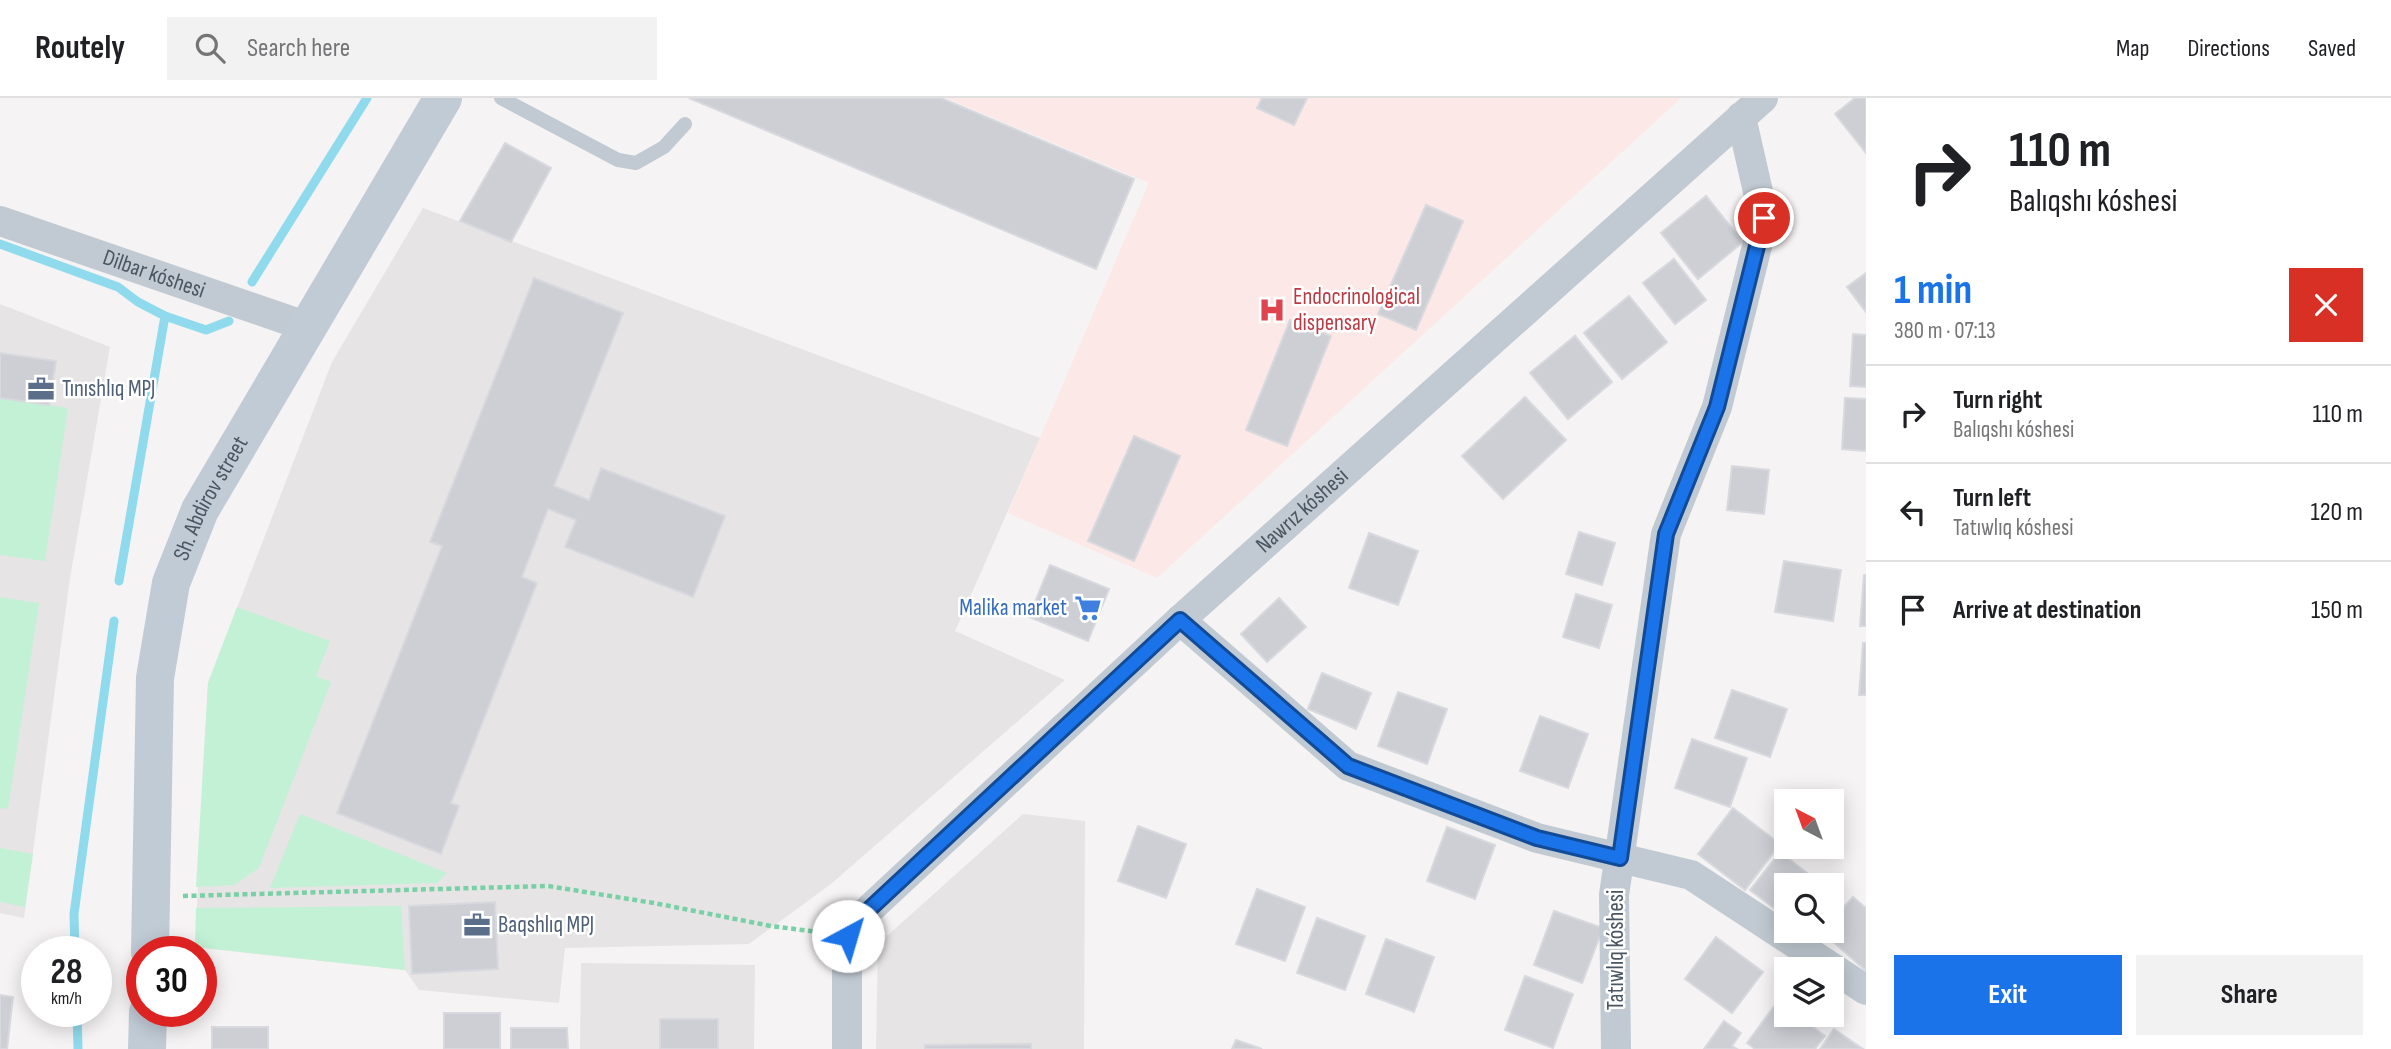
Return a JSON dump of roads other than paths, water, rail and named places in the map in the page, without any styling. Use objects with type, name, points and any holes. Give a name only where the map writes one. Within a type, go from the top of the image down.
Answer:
[{"type":"street","name":"Sh. Abdirov street","points":[[150,936],[155,678],[171,583],[200,509],[443,98]]},
{"type":"street","name":"Nawrız kóshesi","points":[[848,1049],[847,933],[1180,620],[1752,107]]},
{"type":"street","name":"Tatıwlıq kóshesi","points":[[1616,1049],[1614,895],[1666,534],[1717,407],[1764,218],[1752,107]]},
{"type":"street","name":"Dilbar kóshesi","points":[[0,222],[308,327]]},
{"type":"street","points":[[1180,620],[1348,766],[1537,838],[1691,875],[1866,990]]},
{"type":"street","points":[[147,1049],[148,1027]]},
{"type":"lane","points":[[501,98],[618,160],[636,163],[664,147],[685,124]]},
{"type":"waterway","points":[[252,282],[367,98]]},
{"type":"waterway","points":[[0,244],[118,287],[138,302],[165,316]]},
{"type":"waterway","points":[[119,581],[165,316],[206,330],[229,321]]},
{"type":"waterway","points":[[75,936],[74,914],[114,621]]},
{"type":"waterway","points":[[77,1027],[78,1049]]},
{"type":"place","name":"Endocrinological dispensary","points":[[1272,310]]},
{"type":"place","name":"Tınıshlıq MPJ","points":[[41,389]]},
{"type":"place","name":"Malika market","points":[[1088,608]]},
{"type":"place","name":"Baqshlıq MPJ","points":[[477,925]]}]
